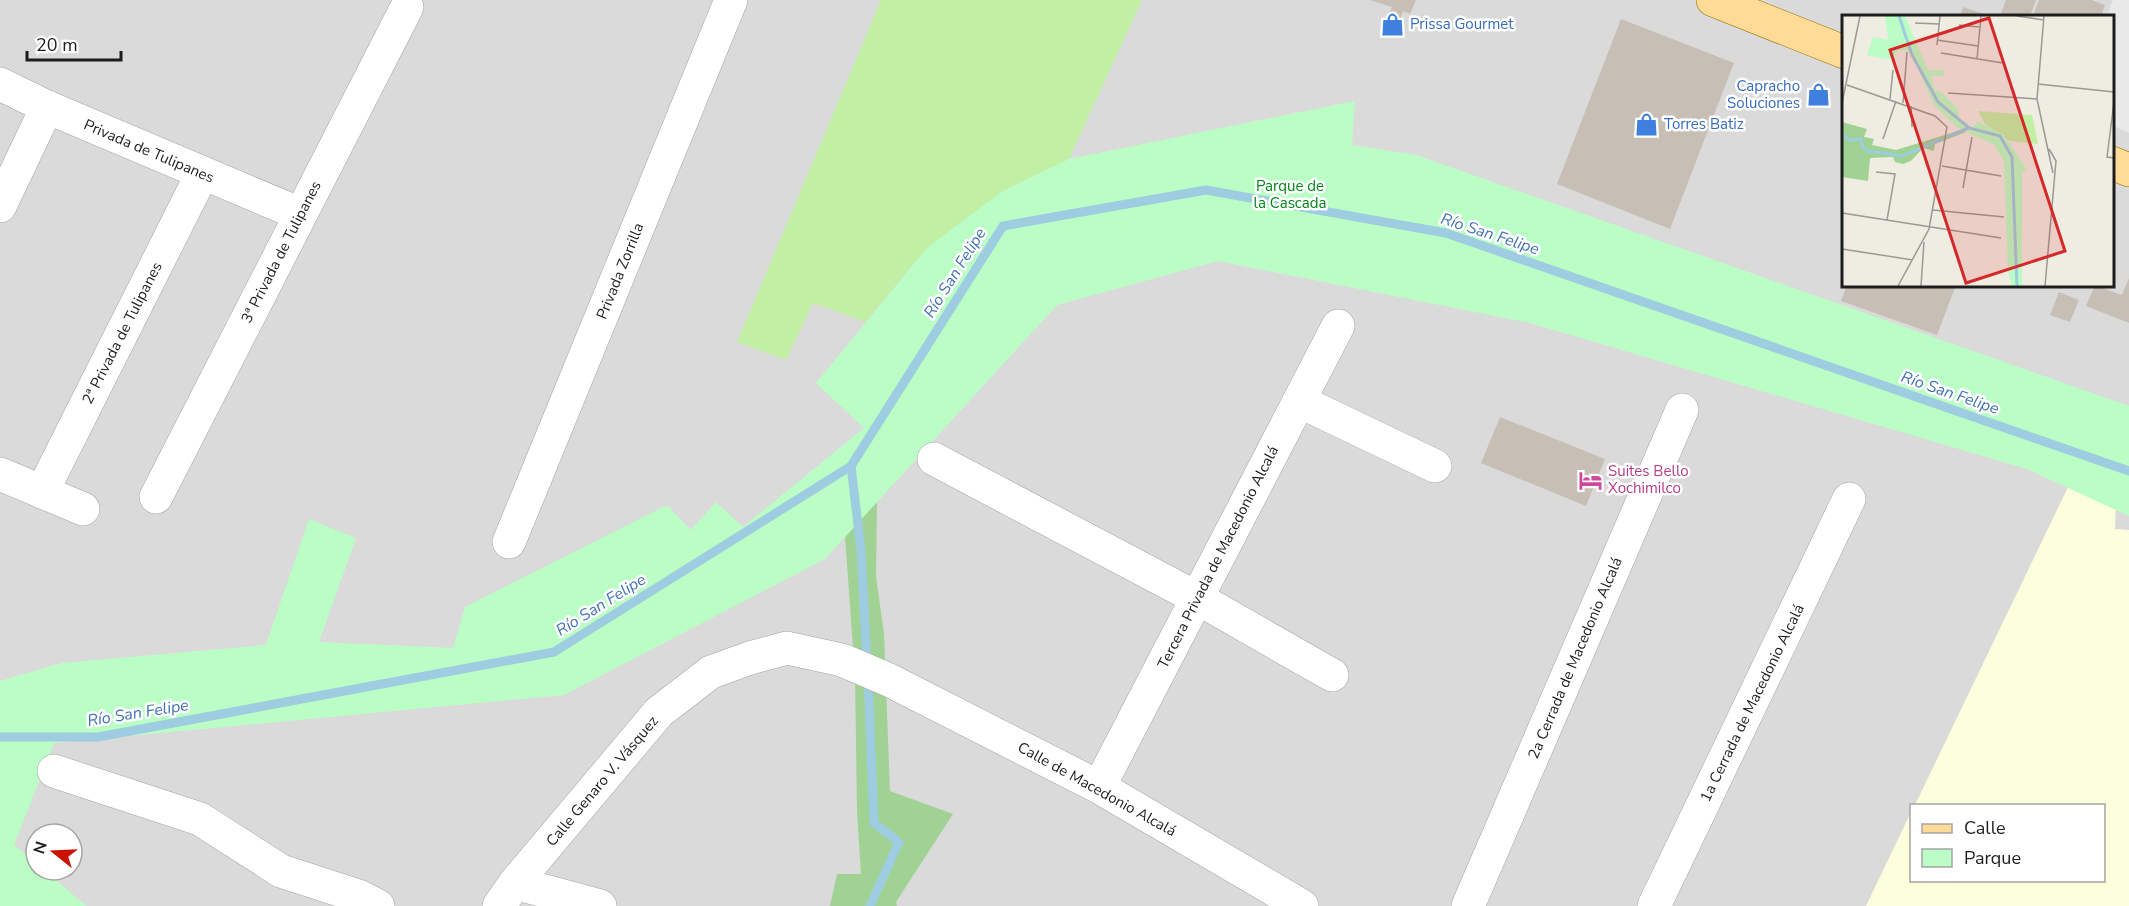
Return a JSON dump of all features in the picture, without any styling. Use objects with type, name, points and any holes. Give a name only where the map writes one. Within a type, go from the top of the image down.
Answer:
[{"type":"main road","points":[[1713,0],[1842,51]]},
{"type":"main road","points":[[2114,164],[2129,170]]},
{"type":"street","name":"Privada Zorrilla","points":[[509,542],[731,0]]},
{"type":"street","name":"3ª Privada de Tulipanes","points":[[156,497],[407,7]]},
{"type":"street","name":"Privada de Tulipanes","points":[[0,84],[47,107],[300,214]]},
{"type":"street","points":[[0,206],[47,107]]},
{"type":"street","name":"2ª Privada de Tulipanes","points":[[42,492],[202,174]]},
{"type":"street","name":"Tercera Privada de Macedonio Alcalá","points":[[1099,787],[1338,326]]},
{"type":"street","points":[[1299,401],[1435,466]]},
{"type":"street","name":"2a Cerrada de Macedonio Alcalá","points":[[1468,906],[1682,410]]},
{"type":"street","points":[[934,459],[1197,598],[1332,675]]},
{"type":"street","points":[[0,474],[83,509]]},
{"type":"street","name":"1a Cerrada de Macedonio Alcalá","points":[[1654,906],[1849,499]]},
{"type":"street","name":"Calle Genaro V. Vásquez","points":[[507,895],[659,712],[711,672],[787,648],[842,660],[889,680]]},
{"type":"street","name":"Calle de Macedonio Alcalá","points":[[889,680],[1099,787],[1302,906]]},
{"type":"street","points":[[54,771],[200,819],[280,872],[361,897],[378,906]]},
{"type":"street","points":[[507,895],[600,906]]},
{"type":"shaded area","points":[[0,0],[2129,0],[2129,906],[0,906]]},
{"type":"shaded area","points":[[2113,0],[2129,0],[2129,133],[2114,126],[2114,15],[2107,15]]},
{"type":"shaded area","points":[[2070,483],[2116,499],[2115,529],[2129,530],[2129,906],[1866,906],[1910,814],[1910,882],[2105,882],[2105,804],[1915,804]]},
{"type":"green space","points":[[881,0],[1142,0],[1069,159],[1003,191],[927,248],[865,322],[813,303],[786,360],[737,342]]},
{"type":"green space","name":"Parque de la Cascada","points":[[1355,101],[1352,145],[1416,155],[2129,406],[2129,516],[2027,469],[1530,323],[1218,261],[1057,305],[825,559],[564,695],[54,743],[14,845],[24,853],[24,882],[58,882],[86,906],[0,906],[0,681],[62,663],[266,645],[309,519],[356,538],[319,642],[453,648],[465,607],[667,505],[691,530],[716,502],[743,527],[864,428],[816,383],[927,248],[1003,191],[1069,159]]},
{"type":"green space","points":[[877,502],[876,576],[884,634],[890,791],[953,814],[896,902],[897,906],[830,906],[837,874],[861,874],[857,811],[855,675],[845,537]]},
{"type":"building","name":"Prissa Gourmet","points":[[1370,0],[1416,0],[1410,14],[1403,11],[1393,38],[1383,34],[1392,7]]},
{"type":"building","points":[[2006,0],[2036,0],[2030,15],[2000,15]]},
{"type":"building","points":[[2039,0],[2092,0],[2105,5],[2101,15],[2033,15]]},
{"type":"building","points":[[1963,7],[1987,15],[1960,15]]},
{"type":"building","name":"Torres Batiz","points":[[1621,19],[1734,63],[1670,229],[1557,184]]},
{"type":"building","points":[[2129,278],[2129,323],[2086,306],[2095,286],[2122,295]]},
{"type":"building","points":[[1847,286],[1956,286],[1937,335],[1841,301]]},
{"type":"building","points":[[2059,292],[2079,300],[2070,322],[2050,315]]},
{"type":"building","points":[[1500,417],[1605,459],[1586,506],[1481,463]]},
{"type":"waterway","name":"Río San Felipe","points":[[0,737],[98,737],[554,652],[851,466],[1003,226],[1206,190],[1446,233],[2129,471]]},
{"type":"waterway","points":[[851,466],[861,550],[867,663]]},
{"type":"waterway","points":[[868,677],[874,823],[899,842],[870,906]]},
{"type":"place","name":"Prissa Gourmet","points":[[1392,24]]},
{"type":"place","name":"Capracho Soluciones","points":[[1818,95]]},
{"type":"place","name":"Torres Batiz","points":[[1646,124]]},
{"type":"place","name":"Suites Bello Xochimilco","points":[[1590,480]]}]
